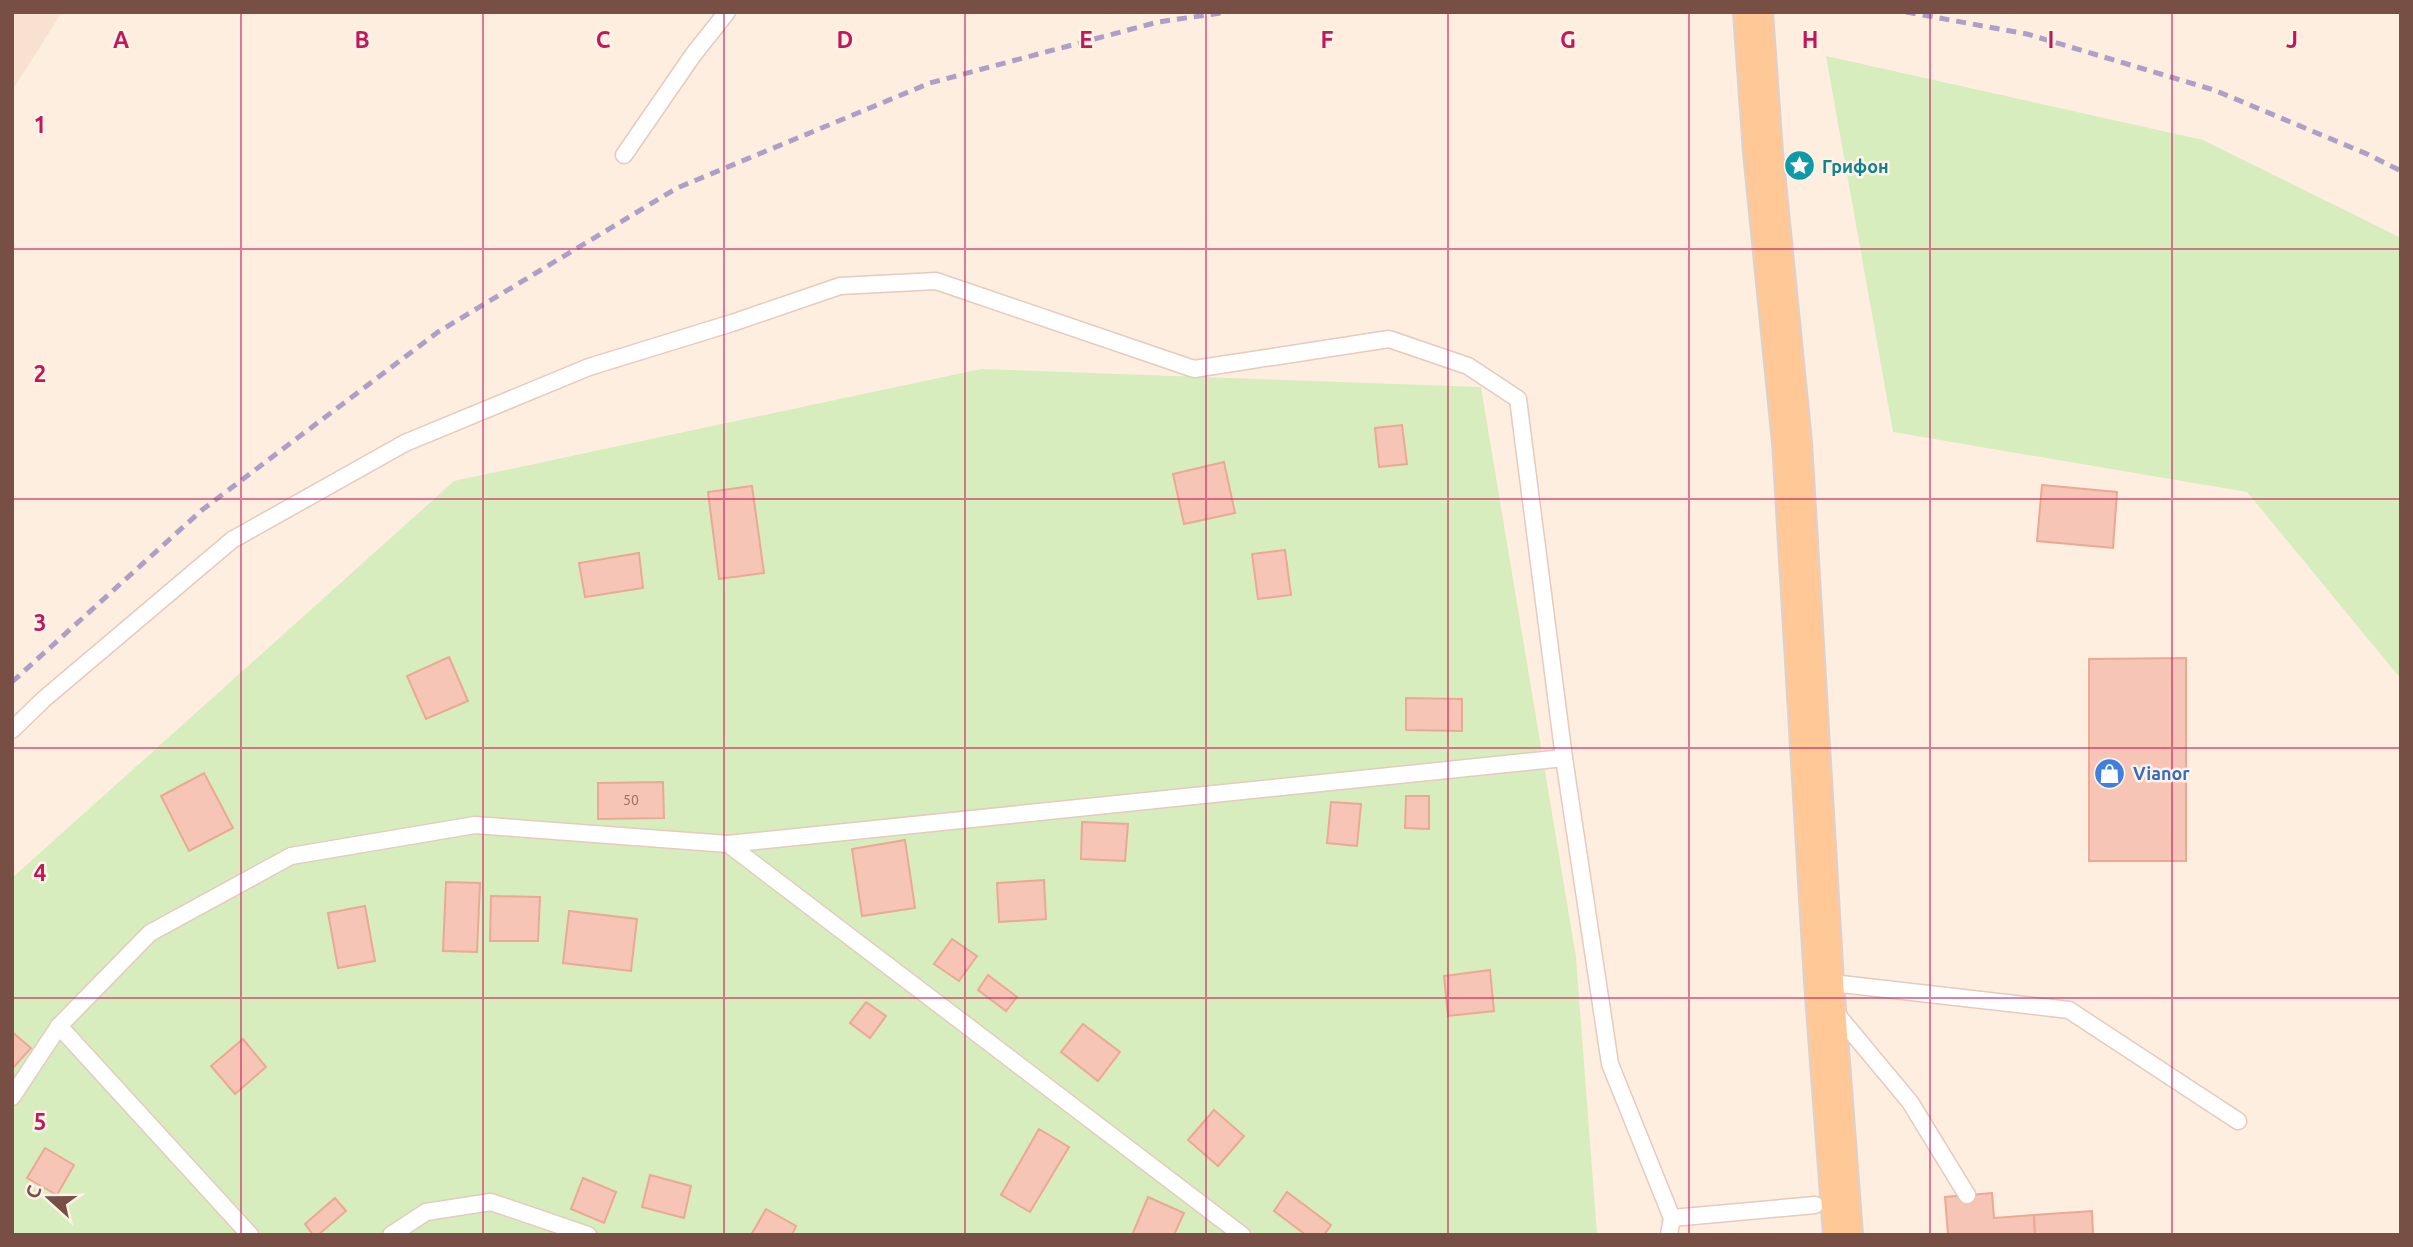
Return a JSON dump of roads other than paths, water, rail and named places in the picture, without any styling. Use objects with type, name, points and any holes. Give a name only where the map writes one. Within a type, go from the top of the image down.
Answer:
[{"type":"main road","points":[[1729,12],[1792,442],[1824,982],[1829,1220]]},
{"type":"main road","points":[[1753,12],[1750,153],[1797,957],[1829,1220]]},
{"type":"lane","points":[[624,155],[693,55],[727,12]]},
{"type":"lane","points":[[12,730],[44,699],[232,540],[405,443],[589,367],[840,286],[936,281],[1194,369],[1389,339],[1468,366],[1518,399],[1564,758],[1610,1064],[1671,1227],[1829,1220]]},
{"type":"lane","points":[[12,1097],[59,1027],[150,933],[291,856],[475,825],[728,844],[1564,758]]},
{"type":"lane","points":[[728,844],[1241,1235]]},
{"type":"lane","points":[[1824,982],[2069,1010],[2238,1121]]},
{"type":"lane","points":[[1824,982],[1840,1018],[1910,1102],[1967,1195]]},
{"type":"lane","points":[[59,1027],[250,1235]]},
{"type":"lane","points":[[391,1235],[426,1212],[491,1202],[588,1235]]},
{"type":"railway","points":[[12,682],[202,510],[438,332],[677,188],[930,83],[1158,22],[1228,12]]},
{"type":"railway","points":[[1906,12],[2027,34],[2214,90],[2401,171]]},
{"type":"place","name":"Грифон","points":[[1799,166]]},
{"type":"place","name":"Vianor","points":[[2110,773]]}]
